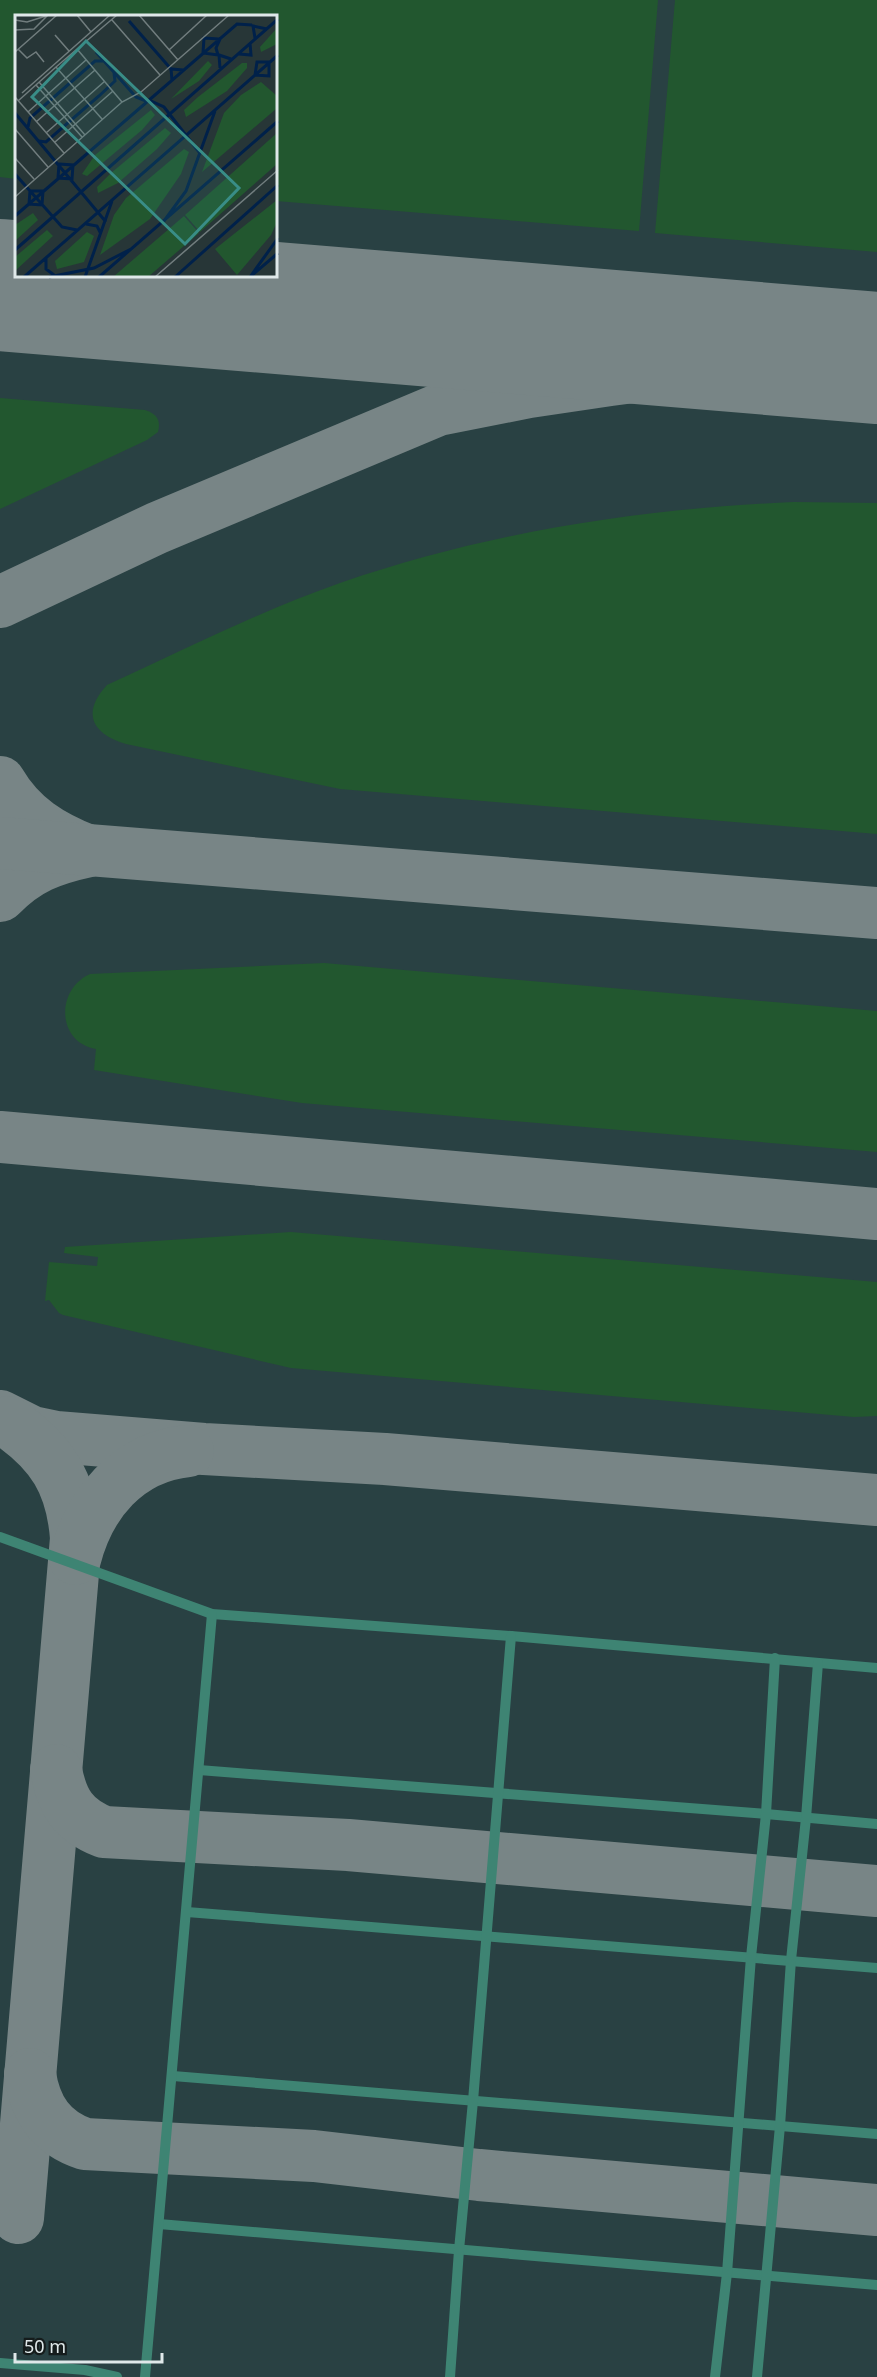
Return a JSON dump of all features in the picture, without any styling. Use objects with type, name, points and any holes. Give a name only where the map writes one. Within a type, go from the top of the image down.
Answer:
[{"type":"lane","points":[[0,1537],[212,1614],[511,1636],[877,1668]]},
{"type":"lane","points":[[145,2377],[212,1614]]},
{"type":"lane","points":[[450,2377],[511,1636]]},
{"type":"lane","points":[[715,2377],[727,2273],[751,1957],[766,1814],[775,1658]]},
{"type":"lane","points":[[757,2377],[780,2126],[790,1960],[806,1818],[818,1663]]},
{"type":"lane","points":[[199,1770],[498,1792],[877,1824]]},
{"type":"lane","points":[[187,1912],[877,1968]]},
{"type":"lane","points":[[173,2076],[877,2134]]},
{"type":"lane","points":[[159,2224],[877,2285]]},
{"type":"lane","points":[[0,2363],[85,2370],[117,2377]]},
{"type":"shaded area","points":[[0,0],[877,0],[877,2377],[0,2377]]},
{"type":"green space","points":[[0,0],[658,0],[639,231],[278,201],[278,15],[15,15],[15,179],[0,177]]},
{"type":"green space","points":[[675,0],[877,0],[877,252],[655,233]]},
{"type":"green space","points":[[0,398],[145,410],[153,413],[157,418],[158,432],[147,440],[0,509]]},
{"type":"green space","points":[[794,502],[877,503],[877,834],[340,789],[126,744],[105,734],[94,721],[94,705],[107,685],[281,606],[340,583],[396,565],[451,550],[564,526],[678,510]]},
{"type":"green space","points":[[324,963],[877,1011],[877,1152],[302,1103],[94,1070],[96,1049],[83,1044],[73,1036],[65,1014],[66,1002],[71,991],[79,981],[90,974]]},
{"type":"green space","points":[[291,1232],[877,1282],[877,1416],[854,1417],[291,1368],[63,1315],[49,1300],[45,1301],[49,1262],[97,1266],[98,1257],[64,1253],[65,1247]]},
{"type":"taxiway","points":[[0,602],[157,528],[438,410],[529,392],[610,380],[701,368],[849,354]]},
{"type":"taxiway","points":[[0,782],[8,795],[27,816],[62,839],[89,851],[63,857],[41,866],[20,878],[0,896]]},
{"type":"taxiway","points":[[0,843],[877,913]]},
{"type":"taxiway","points":[[0,1137],[877,1214]]},
{"type":"taxiway","points":[[0,1416],[32,1432],[56,1437],[204,1449],[385,1459],[877,1500]]},
{"type":"taxiway","points":[[8,1422],[37,1445],[57,1471],[70,1501],[76,1538],[18,2218]]},
{"type":"taxiway","points":[[75,1559],[90,1520],[114,1487],[129,1473],[147,1463],[166,1455],[188,1451]]},
{"type":"taxiway","points":[[56,1770],[66,1801],[77,1816],[104,1832],[348,1845],[877,1891]]},
{"type":"taxiway","points":[[30,2074],[36,2098],[47,2118],[63,2133],[85,2144],[314,2156],[479,2175],[877,2210]]},
{"type":"runway","points":[[0,285],[877,358]]}]
